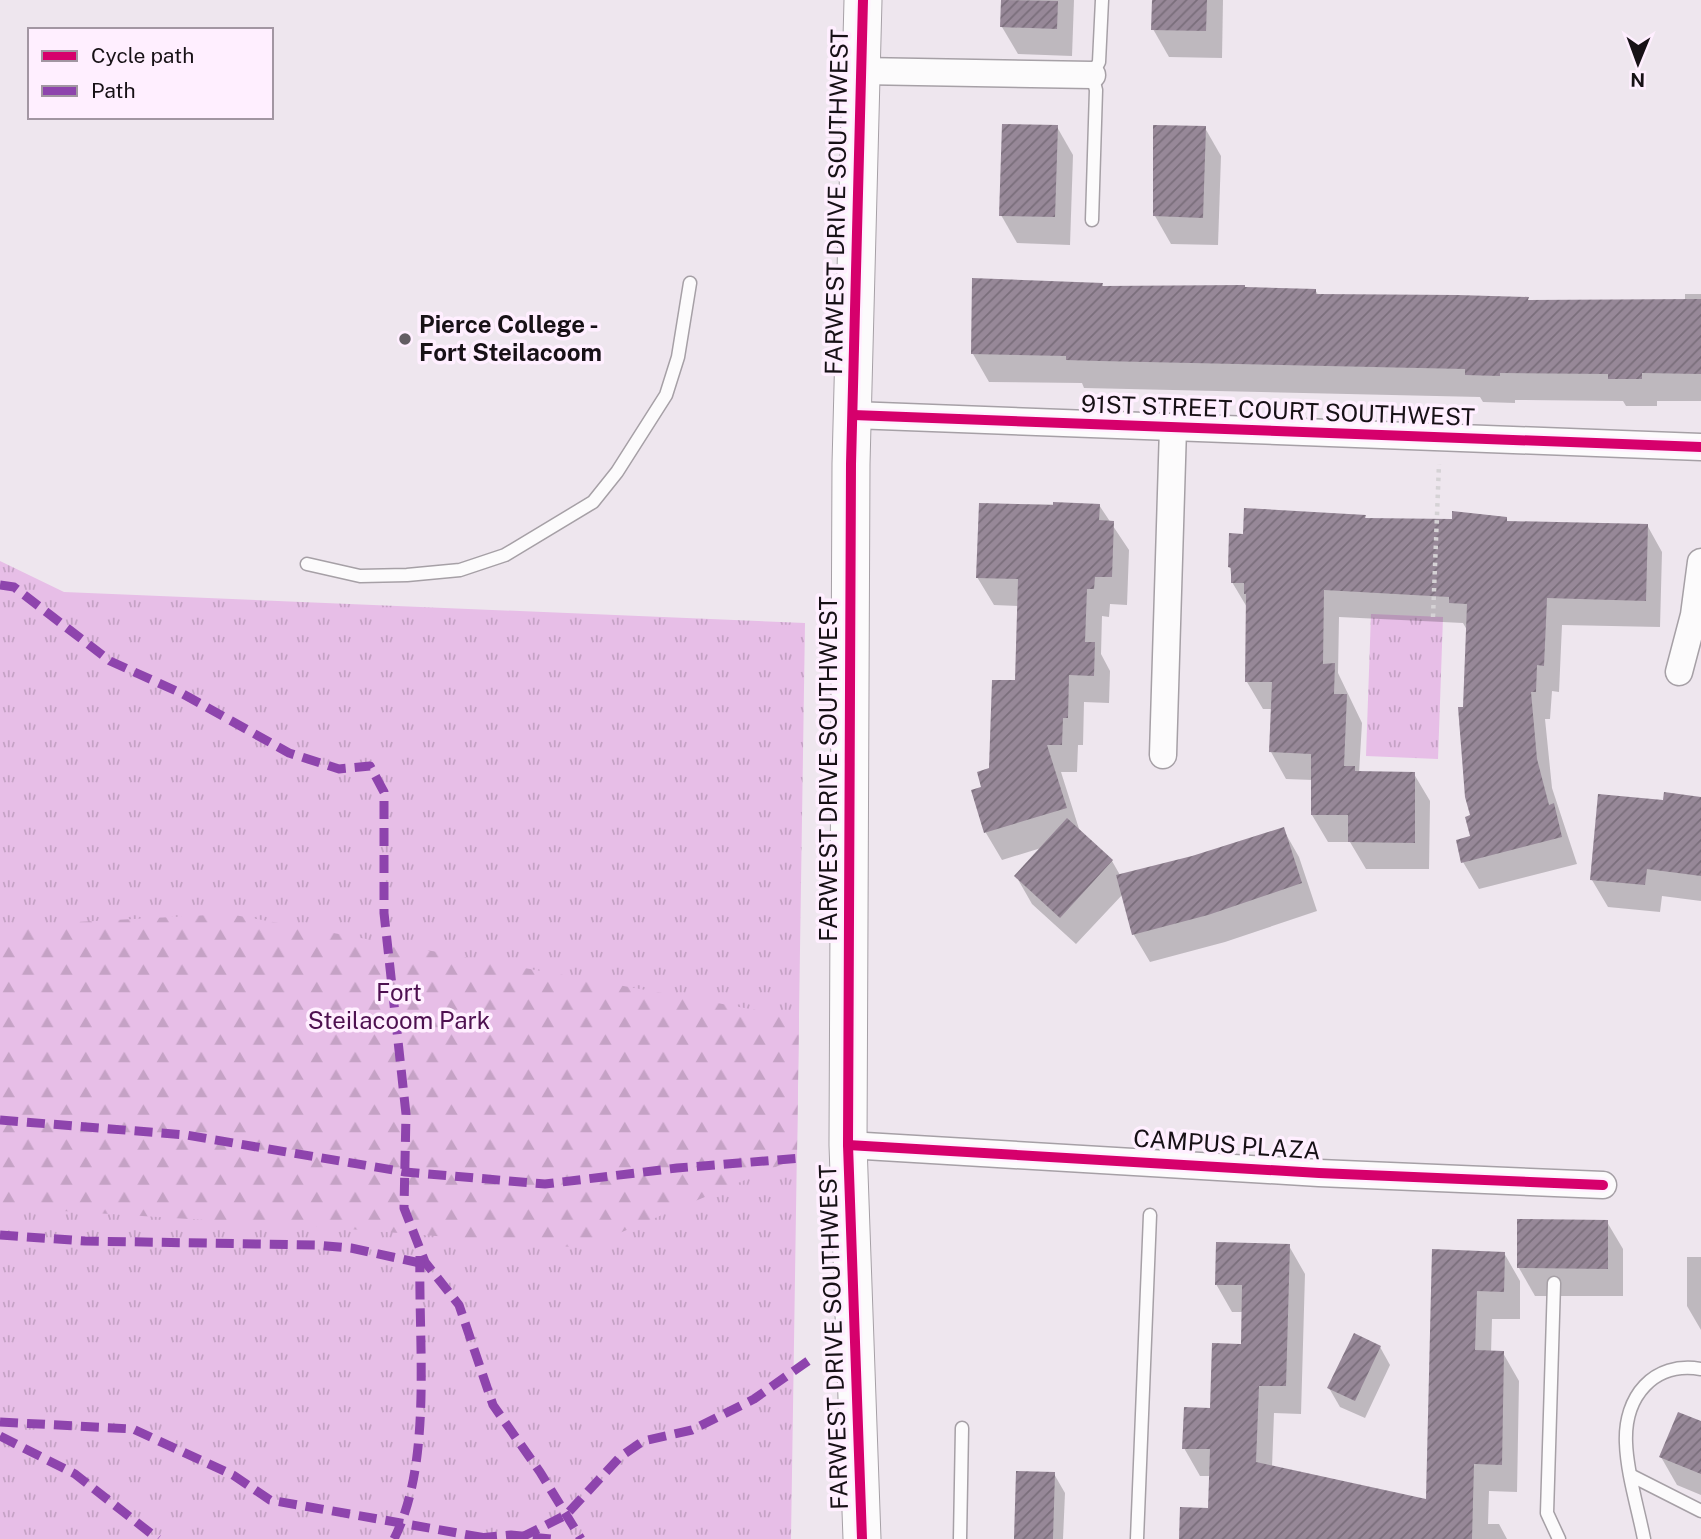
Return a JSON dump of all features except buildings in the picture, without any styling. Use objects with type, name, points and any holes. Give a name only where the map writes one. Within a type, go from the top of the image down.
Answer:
[{"type":"street","name":"FARWEST DRIVE SOUTHWEST","points":[[862,1539],[848,1146],[853,415],[863,0]]},
{"type":"street","points":[[861,71],[1092,75]]},
{"type":"street","name":"91ST STREET COURT SOUTHWEST","points":[[853,415],[1701,447]]},
{"type":"street","points":[[1164,755],[1173,428]]},
{"type":"street","points":[[1679,672],[1694,615],[1701,562]]},
{"type":"street","name":"CAMPUS PLAZA","points":[[848,1146],[1319,1173],[1603,1185]]},
{"type":"lane","points":[[1092,220],[1096,90],[1092,75],[1099,62],[1101,0]]},
{"type":"lane","points":[[307,564],[360,576],[460,570],[506,555],[593,502],[617,472],[666,395],[678,357],[690,283]]},
{"type":"lane","points":[[1138,1539],[1150,1215]]},
{"type":"lane","points":[[1554,1283],[1547,1513],[1559,1539]]},
{"type":"lane","points":[[1644,1539],[1626,1443],[1629,1414],[1641,1390],[1655,1374],[1678,1367],[1701,1369]]},
{"type":"lane","points":[[960,1539],[962,1428]]},
{"type":"lane","points":[[1632,1476],[1701,1511]]},
{"type":"path","points":[[1433,617],[1440,438]]},
{"type":"green space","name":"Fort Steilacoom Park","points":[[0,561],[64,592],[805,623],[791,1539],[0,1539]]},
{"type":"green space","points":[[1371,614],[1443,617],[1438,759],[1366,756]]},
{"type":"green space","points":[[229,914],[799,1018],[797,1158],[584,1248],[349,1229],[0,1207],[0,926]]},
{"type":"marked path","points":[[0,585],[14,587],[110,661],[183,694],[289,753],[339,769],[370,766],[384,792],[384,913],[406,1114],[404,1208],[425,1262],[459,1305],[493,1405],[540,1472],[581,1539]]},
{"type":"marked path","points":[[0,1120],[186,1135],[405,1172],[545,1184],[677,1168],[802,1158]]},
{"type":"marked path","points":[[0,1235],[85,1241],[316,1245],[351,1248],[420,1263]]},
{"type":"marked path","points":[[394,1539],[406,1508],[419,1438],[420,1256]]},
{"type":"marked path","points":[[522,1537],[566,1515],[620,1457],[643,1441],[692,1430],[754,1399],[808,1361]]},
{"type":"marked path","points":[[0,1422],[133,1429],[233,1475],[270,1500],[486,1538]]},
{"type":"marked path","points":[[0,1436],[75,1474],[158,1539]]},
{"type":"marked path","points":[[479,1538],[511,1535],[552,1539]]},
{"type":"cycle path","points":[[862,1539],[848,1145],[851,464],[863,0]]},
{"type":"cycle path","points":[[853,415],[1701,447]]},
{"type":"cycle path","points":[[848,1145],[1319,1173],[1603,1185]]},
{"type":"place","name":"Pierce College - Fort Steilacoom","points":[[405,339]]}]
